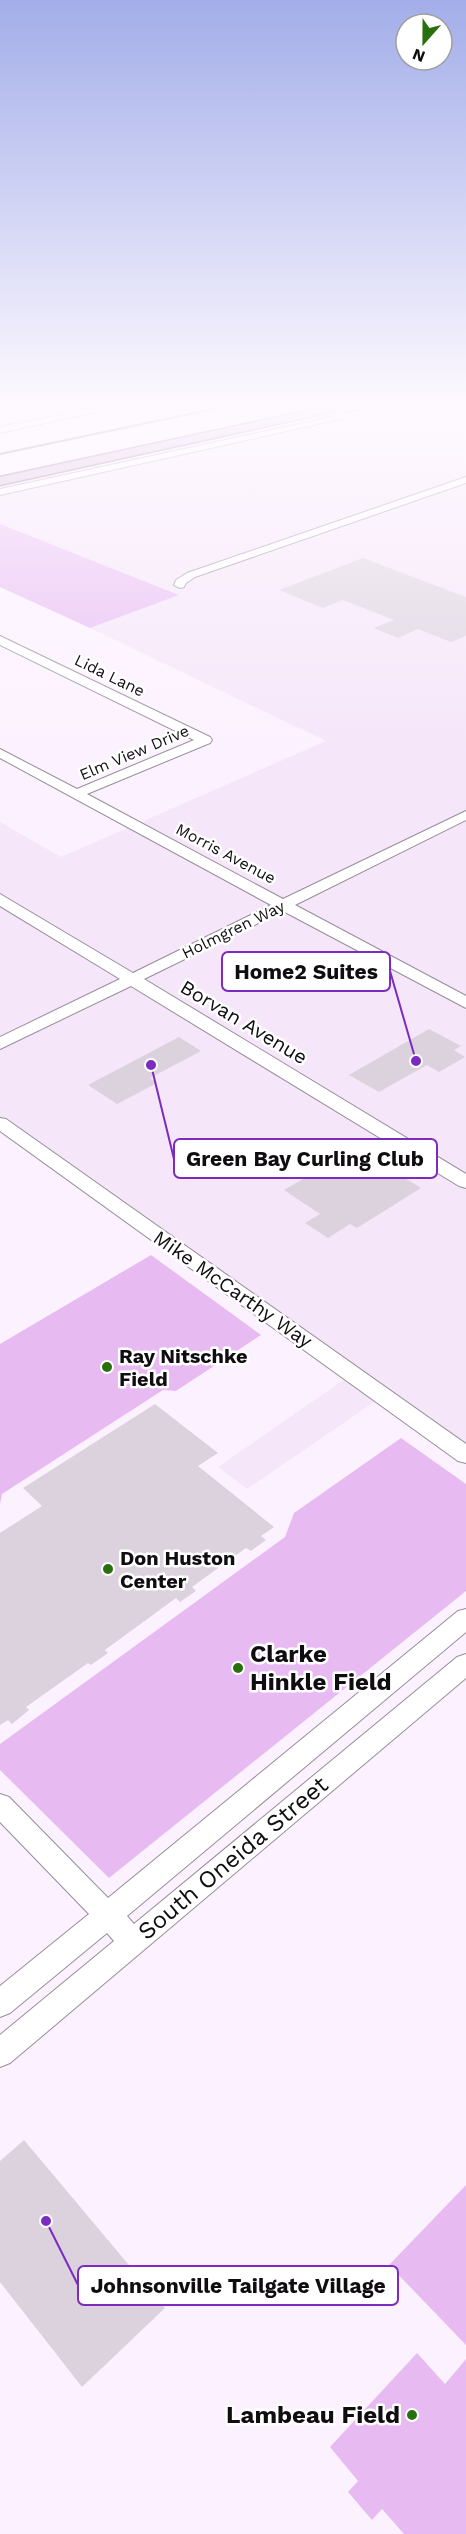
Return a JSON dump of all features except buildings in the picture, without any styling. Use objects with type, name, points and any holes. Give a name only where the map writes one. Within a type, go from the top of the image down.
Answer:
[{"type":"street","points":[[180,585],[180,582],[192,575],[333,526]]},
{"type":"street","name":"Lida Lane","points":[[0,640],[205,740]]},
{"type":"street","name":"Elm View Drive","points":[[76,794],[205,740]]},
{"type":"street","name":"Morris Avenue","points":[[0,753],[466,1003]]},
{"type":"street","name":"Holmgren Way","points":[[0,1044],[466,815]]},
{"type":"street","name":"Borvan Avenue","points":[[0,899],[466,1182]]},
{"type":"street","name":"Mike McCarthy Way","points":[[0,1124],[466,1455]]},
{"type":"street","name":"South Oneida Street","points":[[0,2004],[466,1618]]},
{"type":"street","name":"South Oneida Street","points":[[0,2053],[466,1664]]},
{"type":"street","points":[[0,1806],[133,1941]]},
{"type":"shaded area","points":[[0,526],[6,526],[179,595],[90,628],[0,587]]},
{"type":"shaded area","points":[[6,526],[466,526],[466,1455],[383,1396],[247,1489],[218,1467],[352,1374],[0,1124],[0,822],[61,857],[326,741],[90,628],[178,595]]},
{"type":"shaded area","name":"Ray Nitschke Field","points":[[151,1255],[261,1335],[176,1391],[163,1390],[2,1494],[0,1504],[0,1344]]},
{"type":"shaded area","name":"Clarke Hinkle Field","points":[[401,1438],[466,1484],[466,1591],[109,1878],[0,1770],[0,1744],[285,1537],[294,1513]]},
{"type":"shaded area","points":[[466,2185],[466,2345],[389,2265]]},
{"type":"shaded area","name":"Lambeau Field","points":[[417,2353],[445,2384],[466,2359],[466,2534],[404,2534],[382,2509],[372,2520],[348,2492],[358,2481],[330,2447]]},
{"type":"place","name":"Home2 Suites","points":[[416,1061]]},
{"type":"place","name":"Green Bay Curling Club","points":[[151,1065]]},
{"type":"place","name":"Ray Nitschke Field","points":[[107,1367]]},
{"type":"place","name":"Don Huston Center","points":[[108,1569]]},
{"type":"place","name":"Clarke Hinkle Field","points":[[238,1668]]},
{"type":"place","name":"Johnsonville Tailgate Village","points":[[46,2221]]},
{"type":"place","name":"Lambeau Field","points":[[412,2415]]}]
